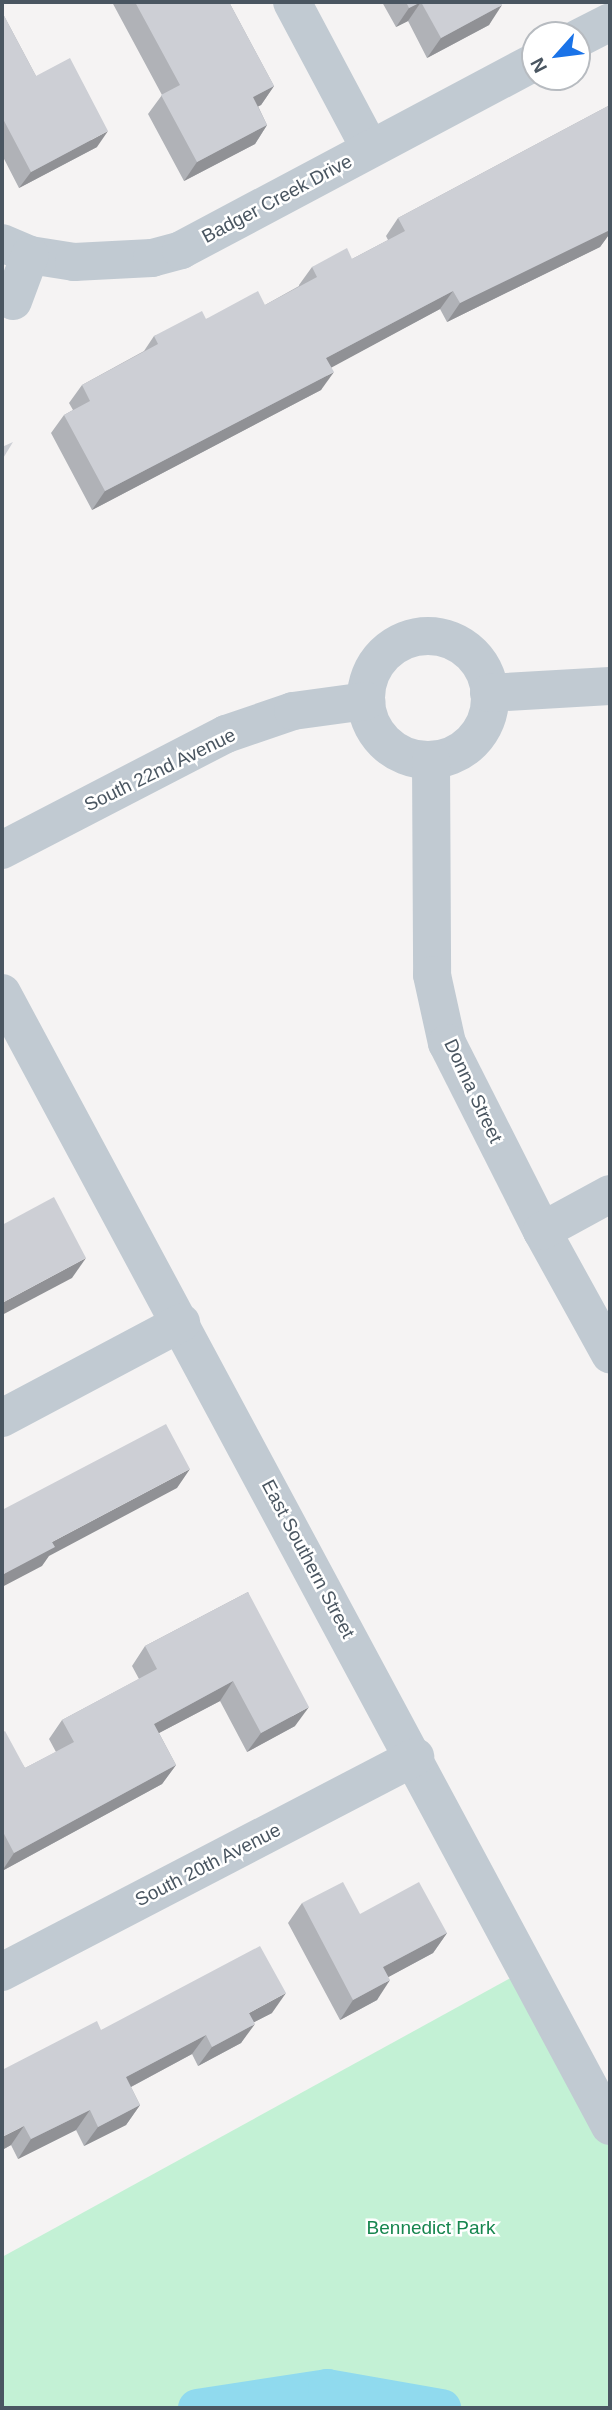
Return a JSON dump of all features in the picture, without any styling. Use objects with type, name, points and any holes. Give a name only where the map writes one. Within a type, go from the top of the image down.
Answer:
[{"type":"street","points":[[292,2],[370,149]]},
{"type":"street","points":[[591,32],[610,22]]},
{"type":"street","name":"Badger Creek Drive","points":[[16,249],[108,262],[181,250],[521,69]]},
{"type":"street","points":[[13,301],[16,249]]},
{"type":"street","points":[[424,635],[445,638],[464,647],[478,661],[489,693],[487,718],[478,736],[463,750],[431,760],[406,756],[389,746],[374,731],[366,701],[373,669],[385,652],[424,635]]},
{"type":"street","points":[[489,693],[610,686]]},
{"type":"street","name":"South 22nd Avenue","points":[[2,850],[226,734],[293,711],[366,701]]},
{"type":"street","name":"Donna Street","points":[[431,760],[432,975],[447,1043],[542,1231],[610,1354]]},
{"type":"street","name":"East Southern Street","points":[[2,993],[415,1758],[610,2126]]},
{"type":"street","points":[[542,1231],[610,1195]]},
{"type":"street","points":[[2,1418],[181,1322]]},
{"type":"street","name":"South 20th Avenue","points":[[2,1972],[415,1758]]},
{"type":"green space","name":"Bennedict Park","points":[[527,1969],[610,2127],[610,2408],[2,2408],[2,2257]]},
{"type":"building","points":[[135,2],[229,2],[274,86],[253,97],[267,125],[197,162],[161,95],[180,85]]},
{"type":"building","points":[[406,2],[421,2],[409,8]]},
{"type":"building","points":[[421,2],[501,2],[502,5],[441,38]]},
{"type":"building","points":[[2,12],[36,76],[70,58],[108,131],[31,172],[2,117]]},
{"type":"building","points":[[610,105],[610,230],[460,303],[453,291],[326,358],[334,372],[105,491],[64,415],[90,401],[82,385],[158,344],[154,336],[202,311],[206,319],[258,291],[265,305],[317,277],[312,267],[347,248],[352,259],[405,231],[398,218]]},
{"type":"building","points":[[13,442],[2,460],[2,447]]},
{"type":"building","points":[[54,1197],[86,1258],[2,1303],[2,1225]]},
{"type":"building","points":[[166,1424],[190,1469],[52,1542],[55,1547],[2,1575],[2,1510]]},
{"type":"building","points":[[248,1592],[309,1707],[261,1733],[233,1681],[154,1724],[176,1765],[14,1853],[2,1830],[2,1733],[5,1731],[25,1768],[74,1742],[62,1720],[157,1669],[145,1646]]},
{"type":"building","points":[[343,1882],[360,1914],[419,1882],[447,1933],[383,1967],[390,1980],[353,2000],[302,1903]]},
{"type":"building","points":[[260,1946],[286,1993],[249,2013],[255,2024],[212,2047],[206,2035],[126,2077],[140,2105],[98,2127],[90,2110],[31,2139],[24,2126],[2,2137],[2,2070],[97,2021],[101,2030]]},
{"type":"waterway","points":[[197,2408],[327,2388],[442,2408]]}]
